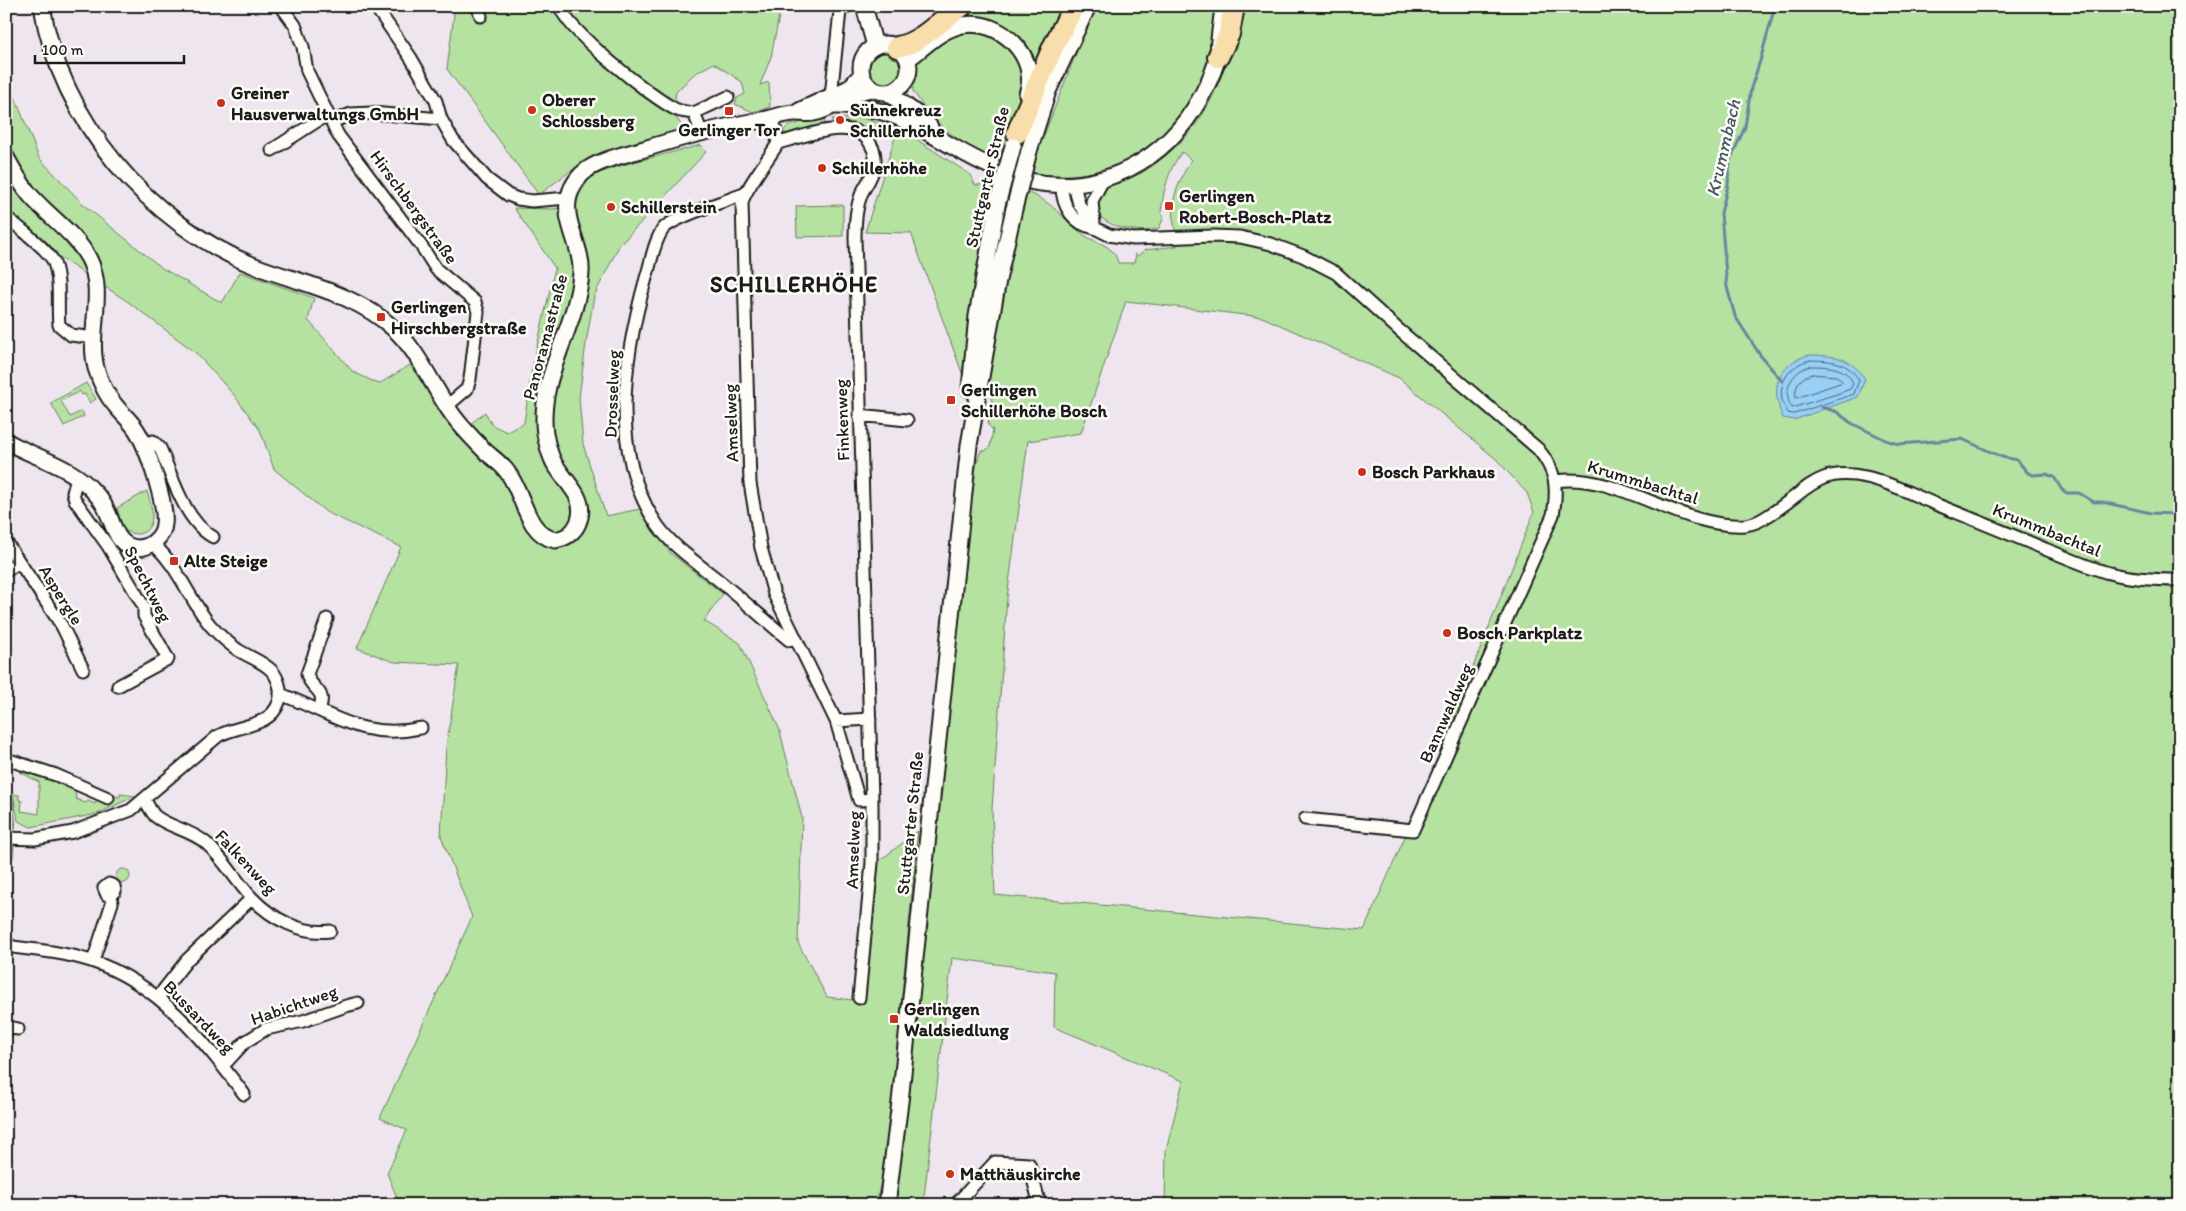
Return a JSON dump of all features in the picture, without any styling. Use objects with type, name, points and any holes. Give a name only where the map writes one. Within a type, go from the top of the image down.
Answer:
[{"type":"highway","points":[[903,53],[908,45],[962,6]]},
{"type":"highway","points":[[1015,140],[1054,47],[1074,6]]},
{"type":"highway","points":[[1218,57],[1229,34],[1234,6]]},
{"type":"main road","name":"Panoramastraße","points":[[42,6],[53,52],[75,101],[101,142],[142,193],[176,222],[226,252],[253,265],[361,304],[374,313],[405,340],[467,433],[508,473],[534,525],[541,535],[548,539],[561,539],[576,529],[580,516],[579,502],[553,461],[547,444],[544,424],[545,402],[549,382],[576,299],[580,280],[580,252],[570,222],[568,198]]},
{"type":"main road","points":[[864,6],[874,46]]},
{"type":"main road","name":"Stuttgarter Straße","points":[[983,324],[1048,91],[1088,6]]},
{"type":"main road","points":[[1029,181],[1068,185],[1104,178],[1125,171],[1148,158],[1173,136],[1195,108],[1207,86],[1218,57],[1223,6]]},
{"type":"main road","name":"Stuttgarter Straße","points":[[887,1205],[969,445],[997,205],[1015,140],[1021,110],[1030,85],[1030,72],[1021,53],[1008,38],[995,29],[963,25],[903,53]]},
{"type":"main road","points":[[568,198],[575,181],[595,165],[701,131],[795,113],[866,90],[880,91],[894,91],[905,82],[909,67],[903,53],[886,44],[874,46],[864,56],[861,64],[862,74],[868,84],[880,91],[920,117],[937,136]]},
{"type":"main road","points":[[833,101],[862,74]]},
{"type":"main road","points":[[905,82],[920,117]]},
{"type":"main road","points":[[833,101],[890,112],[937,136],[974,160],[997,169]]},
{"type":"main road","points":[[6,157],[30,195],[81,247],[93,269],[96,302],[94,358],[100,379],[114,404],[137,431],[143,444],[159,494],[164,517],[162,534],[152,543],[139,548],[132,547],[121,541],[106,510],[95,493],[59,466],[6,441]]},
{"type":"street","points":[[281,6],[295,25],[304,47],[308,71],[330,118]]},
{"type":"street","points":[[374,6],[411,58],[436,101],[441,119],[452,140],[487,179],[518,199],[532,201],[568,198]]},
{"type":"street","points":[[560,6],[565,19],[624,73],[672,107],[694,113],[728,97]]},
{"type":"street","points":[[833,101],[840,11],[848,6]]},
{"type":"street","points":[[272,150],[330,118],[351,114],[372,113],[441,119]]},
{"type":"street","points":[[694,113],[701,131]]},
{"type":"street","name":"Hirschbergstraße","points":[[330,118],[338,135],[436,269],[475,302],[478,312],[470,380],[467,389],[450,410]]},
{"type":"street","points":[[744,194],[763,169],[778,143],[773,118]]},
{"type":"street","name":"Finkenweg","points":[[778,143],[840,128],[861,133],[869,140],[874,152],[874,167],[859,202],[856,221],[859,415],[872,799]]},
{"type":"street","points":[[1095,228],[1092,201],[1104,178]]},
{"type":"street","points":[[1068,185],[1095,228],[1109,235],[1134,239],[1212,236],[1240,237],[1271,244],[1303,256],[1336,273],[1399,330],[1538,449],[1549,462],[1555,480]]},
{"type":"street","name":"Drosselweg","points":[[744,194],[683,217],[669,225],[660,235],[641,297],[629,356],[626,394],[627,443],[640,490],[648,508],[666,536],[789,640],[794,638]]},
{"type":"street","name":"Amselweg","points":[[744,194],[742,245],[750,483],[762,548],[774,594],[836,721],[859,800],[872,799],[872,863],[859,998]]},
{"type":"street","points":[[6,217],[23,230],[54,261],[57,276],[59,325],[71,335],[95,338]]},
{"type":"street","points":[[859,415],[907,420]]},
{"type":"street","points":[[143,444],[153,442],[160,448],[192,519],[204,532],[213,537]]},
{"type":"street","name":"Krummbachtal","points":[[1555,480],[1581,480],[1611,487],[1681,513],[1711,521],[1747,525],[1769,516],[1821,478],[1833,474],[1847,474],[1888,484],[2106,572],[2152,580],[2180,580]]},
{"type":"street","name":"Spechtweg","points":[[77,478],[73,493],[75,500],[108,546],[144,607],[144,616],[168,659],[118,686]]},
{"type":"street","name":"Bannwaldweg","points":[[1305,819],[1414,830],[1553,515],[1556,500],[1555,480]]},
{"type":"street","name":"Aspergle","points":[[6,542],[62,626],[83,669]]},
{"type":"street","points":[[7,838],[35,839],[73,832],[131,810],[218,736],[267,719],[277,706],[280,686],[274,674],[266,665],[238,650],[217,633],[203,616],[165,554],[152,543]]},
{"type":"street","points":[[6,572],[19,562]]},
{"type":"street","points":[[319,710],[322,699],[307,674],[327,619]]},
{"type":"street","points":[[280,694],[319,710],[341,722],[378,731],[397,732],[421,728]]},
{"type":"street","points":[[836,721],[870,719]]},
{"type":"street","points":[[6,759],[56,775],[108,798]]},
{"type":"street","points":[[6,800],[6,856]]},
{"type":"street","name":"Falkenweg","points":[[145,800],[157,818],[204,841],[231,870],[252,898],[272,914],[297,927],[319,932],[330,930]]},
{"type":"street","points":[[92,961],[112,903],[111,896]]},
{"type":"street","points":[[158,996],[192,953],[252,898]]},
{"type":"street","name":"Bussardweg","points":[[6,943],[12,946],[65,954],[92,961],[128,977],[158,996],[223,1066],[244,1094]]},
{"type":"street","name":"Habichtweg","points":[[223,1066],[245,1042],[266,1029],[303,1021],[358,1003]]},
{"type":"street","points":[[6,1027],[18,1029]]},
{"type":"street","points":[[955,1205],[995,1162],[1029,1164],[1040,1205]]},
{"type":"green space","points":[[455,6],[781,6],[771,57],[760,85],[769,82],[770,107],[753,112],[735,104],[737,98],[745,94],[742,82],[714,63],[694,74],[676,92],[673,113],[684,129],[620,146],[598,155],[567,173],[539,195],[447,69]]},
{"type":"green space","points":[[983,6],[1065,6],[1037,61],[1023,40],[1008,28],[979,19],[960,19],[959,16]]},
{"type":"green space","points":[[1098,6],[1221,6],[1212,48],[1204,73],[1191,99],[1175,122],[1157,140],[1136,155],[1113,166],[1087,173],[1060,175],[1031,173],[1086,28]]},
{"type":"green space","points":[[1238,6],[2180,6],[2180,1205],[1165,1205],[1166,1151],[1183,1081],[1054,1027],[1055,972],[952,958],[923,1205],[896,1205],[931,856],[973,476],[981,450],[985,451],[990,447],[993,430],[988,425],[992,392],[992,382],[989,382],[990,365],[991,371],[991,362],[1012,247],[1026,192],[1043,200],[1084,235],[1112,251],[1118,263],[1134,263],[1136,254],[1138,256],[1145,250],[1177,246],[1173,204],[1180,181],[1191,160],[1182,152],[1173,166],[1167,181],[1161,213],[1164,217],[1159,228],[1146,231],[1121,228],[1107,222],[1101,216],[1096,204],[1103,190],[1143,172],[1165,156],[1198,121],[1220,80],[1228,57]],"holes":[[[1126,301],[1262,317],[1399,378],[1496,459],[1527,493],[1534,512],[1419,805],[1364,930],[995,895],[992,809],[1007,598],[1028,441],[1081,433]]]},
{"type":"green space","points":[[964,32],[990,35],[1004,43],[1021,66],[1023,87],[999,163],[968,146],[944,129],[929,115],[913,91],[917,59],[940,39]]},
{"type":"green space","points":[[886,51],[893,52],[898,56],[902,61],[902,75],[898,80],[893,84],[886,85],[879,84],[874,80],[870,75],[869,68],[870,61],[874,56],[879,52]]},
{"type":"green space","points":[[6,67],[11,87],[39,158],[85,206],[162,268],[222,303],[240,272],[314,298],[308,320],[353,372],[379,384],[410,365],[457,435],[485,412],[492,425],[507,432],[524,423],[532,368],[555,268],[514,208],[553,209],[576,205],[579,195],[591,176],[622,165],[701,145],[706,152],[619,246],[594,296],[579,398],[583,444],[606,516],[640,509],[670,553],[723,594],[704,621],[740,643],[779,728],[802,818],[798,943],[827,997],[861,1001],[878,862],[918,831],[887,1151],[876,1205],[400,1205],[387,1173],[407,1130],[380,1118],[472,917],[441,836],[446,747],[459,665],[394,662],[357,648],[401,547],[326,512],[274,469],[260,430],[234,395],[195,352],[127,301],[6,223]]},
{"type":"green space","points":[[823,116],[826,125],[788,135],[783,131],[788,126]]},
{"type":"green space","points":[[861,118],[899,128],[971,175],[975,185],[980,185],[984,181],[993,184],[975,276],[967,329],[968,342],[962,373],[911,233],[865,232],[898,128],[890,132],[878,127],[866,130],[854,124],[834,123],[832,119]]},
{"type":"green space","points":[[843,205],[843,236],[797,237],[796,206]]},
{"type":"green space","points":[[86,383],[96,399],[90,403],[85,394],[82,395],[80,391],[61,401],[70,417],[82,411],[84,416],[64,426],[51,403]]},
{"type":"green space","points":[[147,491],[152,512],[151,524],[141,533],[128,532],[123,529],[117,508]]},
{"type":"green space","points":[[24,771],[67,784],[68,787],[75,789],[76,799],[85,803],[88,801],[95,804],[97,800],[113,801],[114,796],[120,797],[120,794],[135,796],[97,814],[31,827],[18,821],[13,794],[19,795],[19,800],[22,801],[21,811],[39,814],[39,782],[20,772]]},
{"type":"green space","points":[[120,869],[126,869],[130,876],[126,883],[120,883],[116,879],[116,873]]},
{"type":"water","points":[[1809,355],[1841,359],[1859,371],[1865,379],[1858,397],[1794,420],[1783,418],[1777,397],[1779,379],[1789,365]]},
{"type":"waterway","name":"Krummbach","points":[[1775,6],[1751,88],[1745,127],[1730,160],[1728,185],[1721,213],[1727,287],[1735,316],[1760,355],[1782,381]]},
{"type":"waterway","name":"Krummbach","points":[[1822,407],[1837,412],[1851,423],[1888,441],[1899,444],[1962,439],[2002,457],[2017,460],[2028,473],[2033,475],[2046,474],[2054,477],[2062,490],[2067,493],[2079,493],[2094,502],[2102,502],[2151,513],[2174,514],[2180,517]]},
{"type":"place","name":"Greiner Hausverwaltungs GmbH","points":[[221,103]]},
{"type":"place","name":"Oberer Schlossberg","points":[[532,110]]},
{"type":"place","name":"Gerlinger Tor","points":[[729,111]]},
{"type":"place","name":"Sühnekreuz Schillerhöhe","points":[[840,120]]},
{"type":"place","name":"Schillerhöhe","points":[[822,168]]},
{"type":"place","name":"Gerlingen Robert-Bosch-Platz","points":[[1169,206]]},
{"type":"place","name":"Schillerstein","points":[[611,207]]},
{"type":"place","name":"Gerlingen Hirschbergstraße","points":[[381,317]]},
{"type":"place","name":"Gerlingen Schillerhöhe Bosch","points":[[951,400]]},
{"type":"place","name":"Bosch Parkhaus","points":[[1362,472]]},
{"type":"place","name":"Alte Steige","points":[[174,561]]},
{"type":"place","name":"Bosch Parkplatz","points":[[1447,633]]},
{"type":"place","name":"Gerlingen Waldsiedlung","points":[[894,1019]]},
{"type":"place","name":"Matthäuskirche","points":[[950,1174]]},
{"type":"district","name":"SCHILLERHÖHE","points":[[794,284]]}]
